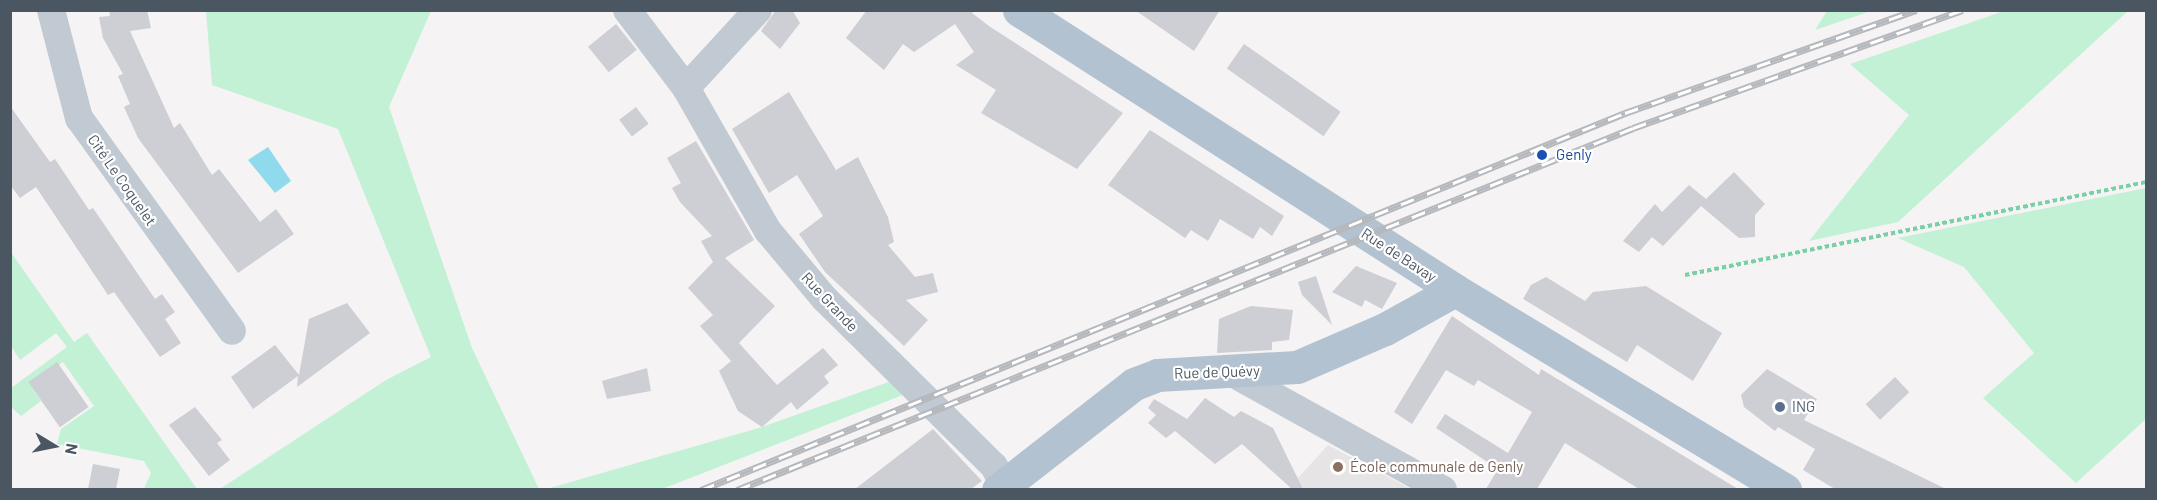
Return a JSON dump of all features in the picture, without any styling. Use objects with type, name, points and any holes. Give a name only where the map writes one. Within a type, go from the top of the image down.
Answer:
[{"type":"main road","name":"Rue de Bavay","points":[[1019,10],[1455,290],[1785,489]]},
{"type":"main road","name":"Rue de Quévy","points":[[1003,488],[1134,384],[1157,375],[1234,375],[1297,367],[1385,329],[1455,290]]},
{"type":"street","name":"Cité Le Coquelet","points":[[51,10],[79,118],[232,331]]},
{"type":"street","name":"Rue Grande","points":[[627,10],[686,88],[768,231],[824,298],[994,466],[1003,488]]},
{"type":"street","points":[[686,88],[758,10]]},
{"type":"street","points":[[1234,375],[1443,489]]},
{"type":"path","points":[[1685,275],[2146,182]]},
{"type":"shaded area","name":"École communale de Genly","points":[[1328,445],[1411,489],[1287,490]]},
{"type":"green space","points":[[1827,10],[1871,11],[1815,30]]},
{"type":"green space","points":[[2007,10],[2128,11],[1898,222],[1809,241],[1909,115],[1850,64]]},
{"type":"green space","points":[[206,11],[431,11],[389,107],[472,348],[539,489],[220,489],[386,380],[431,357],[338,129],[212,85]]},
{"type":"green space","points":[[2146,188],[2146,419],[2076,483],[1983,398],[2034,353],[1964,267],[1898,238]]},
{"type":"green space","points":[[10,251],[74,342],[87,333],[197,489],[144,489],[151,473],[144,461],[57,444],[61,429],[94,406],[63,362],[30,384],[41,401],[21,416],[11,407],[11,388],[67,347],[56,333],[20,360],[11,346]]},
{"type":"green space","points":[[900,378],[913,391],[662,489],[543,490],[762,427]]},
{"type":"water","points":[[268,147],[291,181],[275,193],[248,160]]},
{"type":"building","points":[[109,10],[147,10],[151,28],[130,31],[174,128],[180,123],[212,175],[219,169],[260,222],[276,209],[294,234],[238,273],[138,138],[124,107],[130,104],[118,76],[123,74],[103,38],[99,17],[110,16]]},
{"type":"building","points":[[776,10],[792,10],[800,23],[780,49],[761,31]]},
{"type":"building","points":[[867,10],[975,10],[972,13],[989,26],[1123,113],[1077,169],[981,113],[996,90],[956,65],[974,52],[955,24],[914,52],[903,44],[884,70],[846,38]]},
{"type":"building","points":[[1135,10],[1220,10],[1194,51]]},
{"type":"building","points":[[616,24],[637,50],[609,72],[588,47]]},
{"type":"building","points":[[1244,44],[1341,112],[1323,136],[1227,69]]},
{"type":"building","points":[[789,92],[836,170],[858,157],[888,217],[894,242],[888,245],[915,277],[933,273],[938,292],[906,300],[928,320],[904,346],[825,272],[799,234],[823,216],[797,175],[769,193],[732,129]]},
{"type":"building","points":[[10,106],[50,162],[55,159],[89,210],[93,208],[155,299],[162,294],[175,312],[165,319],[181,343],[160,357],[114,292],[108,295],[36,187],[20,198],[10,185]]},
{"type":"building","points":[[636,107],[649,124],[632,136],[619,120]]},
{"type":"building","points":[[1150,130],[1284,216],[1272,236],[1260,227],[1253,239],[1220,219],[1208,241],[1191,230],[1185,238],[1108,185]]},
{"type":"building","points":[[696,141],[754,240],[725,258],[775,306],[739,343],[777,385],[823,348],[838,365],[824,376],[829,383],[797,410],[791,402],[762,427],[738,411],[719,371],[731,361],[700,326],[713,315],[688,288],[713,262],[701,241],[712,236],[680,202],[672,188],[681,183],[667,158]]},
{"type":"building","points":[[1734,172],[1765,204],[1755,215],[1755,237],[1739,238],[1701,206],[1663,246],[1652,237],[1639,252],[1623,241],[1655,204],[1662,212],[1689,185],[1706,199]]},
{"type":"building","points":[[1356,266],[1397,283],[1382,309],[1365,300],[1362,307],[1332,292]]},
{"type":"building","points":[[1316,276],[1332,325],[1302,295],[1298,282]]},
{"type":"building","points":[[1546,277],[1585,301],[1593,292],[1646,286],[1722,333],[1693,381],[1637,345],[1627,362],[1523,299],[1531,285]]},
{"type":"building","points":[[347,303],[370,333],[297,387],[298,376],[253,409],[231,377],[275,345],[299,375],[309,319]]},
{"type":"building","points":[[1251,306],[1293,310],[1289,340],[1272,342],[1272,350],[1217,353],[1219,319]]},
{"type":"building","points":[[1452,316],[1539,375],[1541,369],[1738,489],[1639,489],[1565,443],[1537,489],[1486,489],[1498,469],[1436,428],[1445,414],[1508,453],[1532,412],[1478,380],[1474,386],[1446,370],[1412,424],[1394,412]]},
{"type":"building","points":[[57,362],[89,407],[60,427],[28,382]]},
{"type":"building","points":[[647,368],[651,391],[607,399],[602,381]]},
{"type":"building","points":[[1767,369],[1817,399],[1804,420],[1946,489],[1835,489],[1803,470],[1815,449],[1778,427],[1775,431],[1744,407],[1741,395]]},
{"type":"building","points":[[1895,377],[1909,392],[1880,420],[1866,404]]},
{"type":"building","points":[[1205,398],[1234,417],[1241,411],[1273,428],[1303,489],[1292,489],[1242,444],[1215,464],[1175,431],[1166,438],[1148,423],[1156,415],[1148,408],[1154,399],[1187,419]]},
{"type":"building","points":[[195,407],[222,440],[217,443],[230,460],[209,476],[169,425]]},
{"type":"building","points":[[933,429],[982,481],[971,489],[855,489]]},
{"type":"building","points":[[93,464],[120,469],[116,489],[88,489]]},
{"type":"railway","points":[[701,490],[1625,113],[1916,10]]},
{"type":"railway","points":[[737,490],[1633,128],[1963,10]]},
{"type":"place","name":"Genly","points":[[1542,155]]},
{"type":"place","name":"ING","points":[[1780,407]]},
{"type":"place","name":"École communale de Genly","points":[[1338,467]]}]
